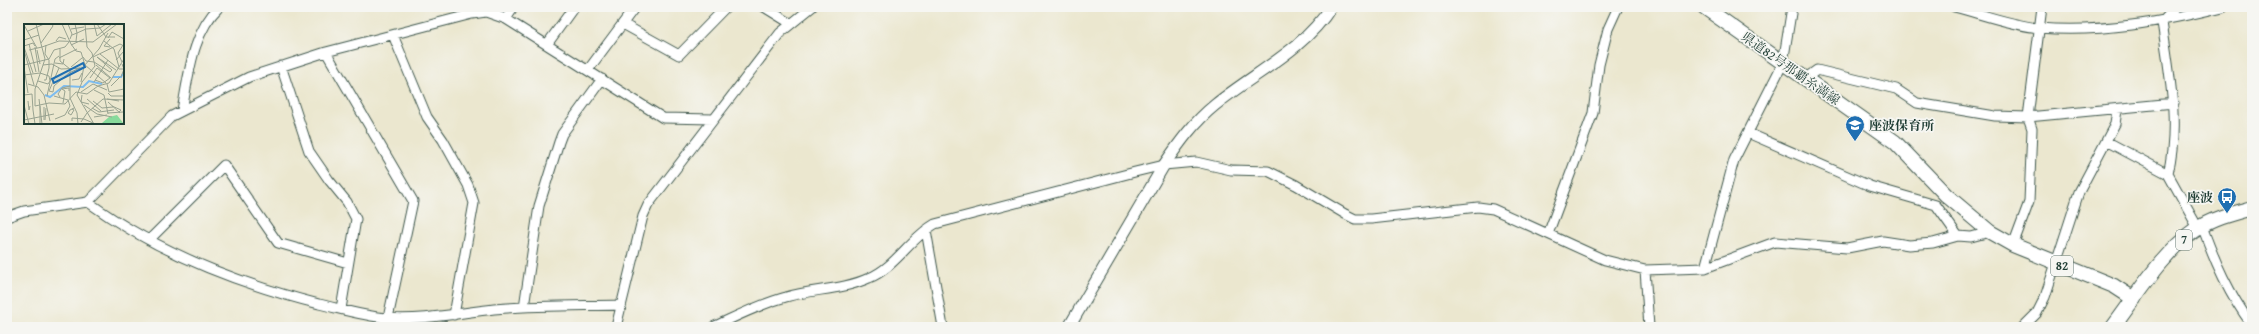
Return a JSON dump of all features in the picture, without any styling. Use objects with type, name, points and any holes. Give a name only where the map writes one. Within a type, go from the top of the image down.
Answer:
[{"type":"main road","name":"県道82号那覇糸満線","points":[[1704,7],[1895,142],[1946,195],[1990,232],[2012,245],[2114,286],[2134,299]]},
{"type":"main road","name":"7","points":[[2113,327],[2168,257],[2200,227],[2252,208]]},
{"type":"street","points":[[182,110],[194,48],[211,14],[219,7]]},
{"type":"street","points":[[506,18],[514,7]]},
{"type":"street","points":[[548,43],[574,7]]},
{"type":"street","points":[[588,70],[635,7]]},
{"type":"street","points":[[622,24],[679,55],[726,7]]},
{"type":"street","points":[[764,7],[790,23]]},
{"type":"street","points":[[616,327],[643,216],[648,205],[780,33],[790,23],[812,7]]},
{"type":"street","points":[[1069,327],[1164,165],[1194,124],[1214,105],[1301,42],[1316,28],[1331,7]]},
{"type":"street","points":[[1548,234],[1593,112],[1599,65],[1608,29],[1618,7]]},
{"type":"street","points":[[1705,268],[1734,160],[1783,63],[1792,7]]},
{"type":"street","points":[[1954,7],[2039,28],[2109,29],[2162,22],[2223,7]]},
{"type":"street","points":[[2012,245],[2029,202],[2032,129],[2028,117],[2042,7]]},
{"type":"street","points":[[2162,22],[2176,7]]},
{"type":"street","points":[[7,217],[24,212],[88,202],[161,126],[182,110],[249,77],[326,52],[472,14],[486,12],[506,18],[548,43],[663,118],[713,119]]},
{"type":"street","points":[[2162,22],[2174,103],[2171,159],[2168,174]]},
{"type":"street","points":[[394,35],[427,117],[443,140],[468,185],[474,203],[454,315]]},
{"type":"street","points":[[326,52],[414,201],[388,318]]},
{"type":"street","points":[[281,66],[309,151],[328,180],[347,202],[356,219],[341,309]]},
{"type":"street","points":[[1806,78],[1816,70],[1896,89],[1917,103],[1995,116],[2028,117],[2117,110],[2174,103]]},
{"type":"street","points":[[524,307],[539,206],[559,142],[562,134],[602,79]]},
{"type":"street","points":[[2023,327],[2037,313],[2056,263],[2078,192],[2115,124],[2117,110]]},
{"type":"street","points":[[1748,133],[1870,186],[1936,205],[1958,236]]},
{"type":"street","points":[[2106,140],[2168,174],[2200,227],[2220,274],[2237,305],[2252,325]]},
{"type":"street","points":[[712,327],[750,310],[787,297],[832,289],[871,278],[885,268],[926,230],[953,219],[1164,165],[1196,162],[1231,170],[1268,171],[1296,185],[1355,219],[1371,219],[1478,207],[1493,209],[1605,260],[1645,270],[1705,268],[1775,242],[1847,248],[1883,241],[1909,245],[1933,243],[1958,236],[1971,237],[1990,232]]},
{"type":"street","points":[[149,240],[224,165],[278,243],[348,263]]},
{"type":"street","points":[[1936,205],[1946,195]]},
{"type":"street","points":[[88,202],[120,225],[196,264],[231,278],[341,309],[388,318],[428,318],[524,307],[621,305]]},
{"type":"street","points":[[926,230],[943,327]]},
{"type":"street","points":[[1645,270],[1649,327]]},
{"type":"place","name":"座波保育所","points":[[1855,142]]},
{"type":"place","name":"座波","points":[[2227,214]]}]
